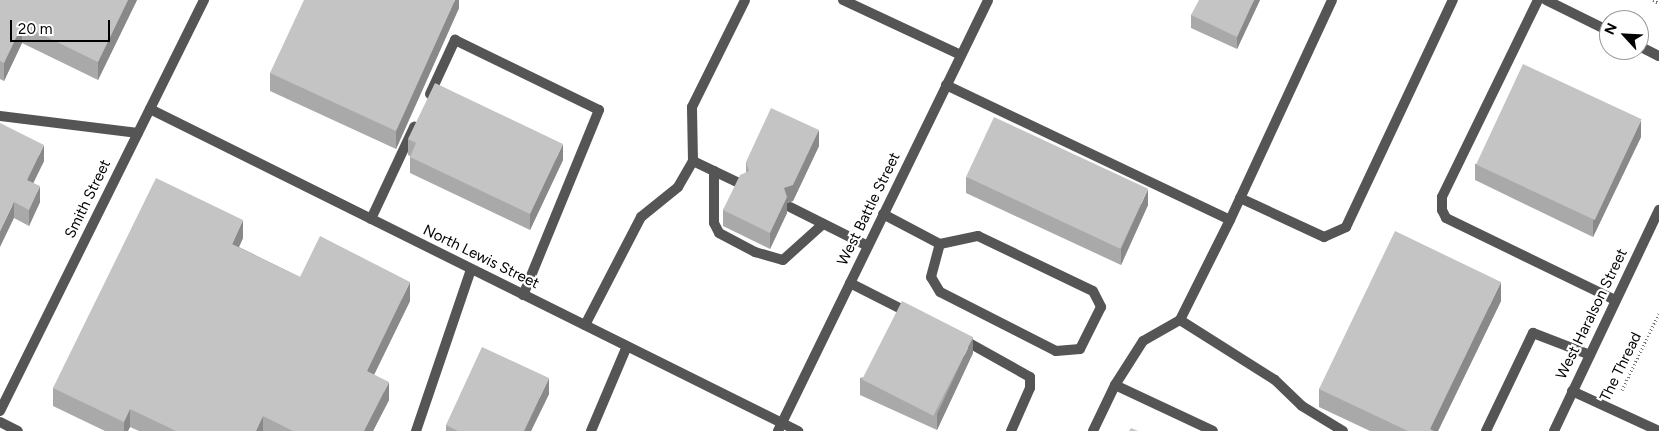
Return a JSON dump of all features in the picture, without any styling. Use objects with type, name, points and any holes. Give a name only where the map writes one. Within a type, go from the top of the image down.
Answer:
[{"type":"street","name":"Smith Street","points":[[0,411],[204,0]]},
{"type":"street","points":[[585,325],[641,216],[678,187],[693,161],[692,107],[745,0]]},
{"type":"street","points":[[843,0],[961,55]]},
{"type":"street","name":"West Battle Street","points":[[780,427],[988,0]]},
{"type":"street","points":[[1093,431],[1115,385],[1143,341],[1180,320],[1230,220],[1332,0]]},
{"type":"street","points":[[1240,198],[1324,237],[1346,227],[1453,0]]},
{"type":"street","points":[[1538,0],[1442,197],[1442,210],[1446,218],[1616,300]]},
{"type":"street","points":[[1546,0],[1599,26]]},
{"type":"street","points":[[371,219],[455,40],[599,110],[523,294]]},
{"type":"street","points":[[946,86],[1230,220]]},
{"type":"street","name":"North Lewis Street","points":[[150,109],[627,346],[780,427],[798,431]]},
{"type":"street","points":[[0,116],[138,133]]},
{"type":"street","points":[[693,161],[743,185]]},
{"type":"street","points":[[714,171],[716,228],[755,252],[783,260],[823,224]]},
{"type":"street","points":[[790,207],[868,246]]},
{"type":"street","name":"West Haralson Street","points":[[1554,431],[1659,210]]},
{"type":"street","points":[[884,214],[940,244],[978,236],[1093,291],[1101,307],[1080,349],[1056,351],[940,292],[931,277],[940,244]]},
{"type":"street","points":[[416,431],[471,269]]},
{"type":"street","points":[[850,284],[919,318]]},
{"type":"street","points":[[1180,320],[1275,380],[1302,406],[1343,431]]},
{"type":"street","points":[[1486,431],[1533,333],[1590,354]]},
{"type":"street","points":[[953,335],[1030,377],[1030,388],[1011,431]]},
{"type":"street","points":[[591,431],[627,346]]},
{"type":"street","points":[[1115,385],[1213,431]]},
{"type":"street","points":[[1572,391],[1659,430]]},
{"type":"street","points":[[0,422],[18,431]]},
{"type":"path","points":[[1653,0],[1659,3]]},
{"type":"path","name":"The Thread","points":[[1613,409],[1659,313]]},
{"type":"building","points":[[0,0],[128,0],[98,62],[22,25],[4,63],[0,61]]},
{"type":"building","points":[[304,0],[455,0],[396,131],[270,73]]},
{"type":"building","points":[[1199,0],[1254,0],[1237,37],[1191,15]]},
{"type":"building","points":[[1523,64],[1642,119],[1595,220],[1476,165]]},
{"type":"building","points":[[435,83],[563,144],[530,214],[410,157],[416,143],[408,139]]},
{"type":"building","points":[[771,108],[819,130],[793,185],[784,188],[787,197],[770,233],[723,210],[740,175],[749,171],[746,162]]},
{"type":"building","points":[[994,117],[1148,189],[1120,249],[966,177]]},
{"type":"building","points":[[0,123],[44,145],[27,180],[40,186],[29,210],[14,202],[0,231]]},
{"type":"building","points":[[156,178],[243,220],[232,244],[300,277],[320,236],[410,282],[367,371],[389,382],[364,431],[293,431],[263,416],[256,431],[176,431],[130,409],[124,422],[53,388]]},
{"type":"building","points":[[1395,231],[1501,282],[1430,429],[1434,431],[1408,431],[1319,389]]},
{"type":"building","points":[[902,301],[973,337],[933,416],[862,379]]},
{"type":"building","points":[[482,347],[549,378],[524,431],[458,431],[446,425]]}]
